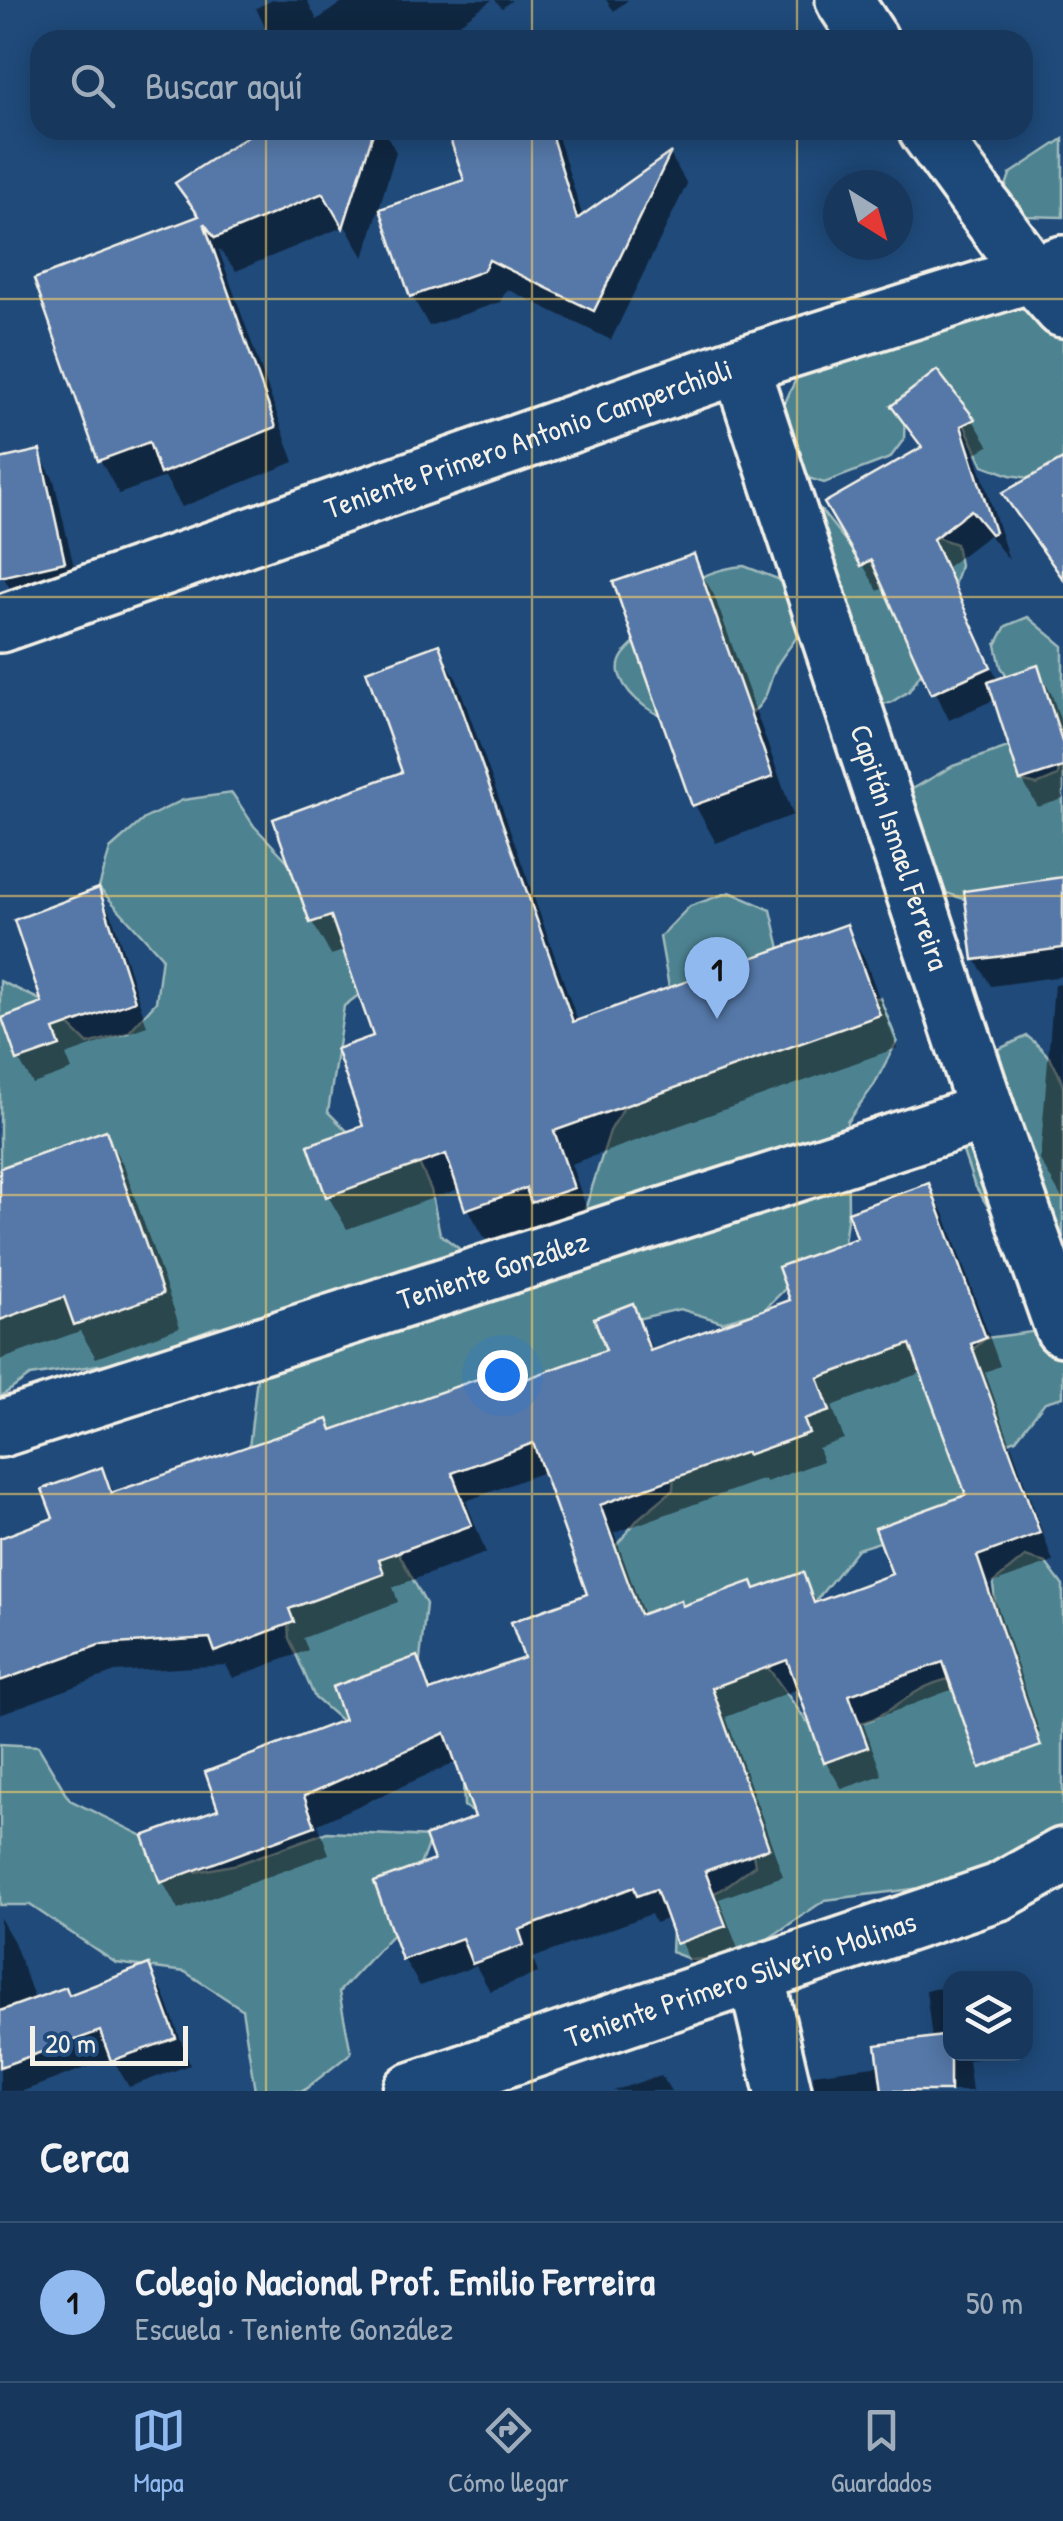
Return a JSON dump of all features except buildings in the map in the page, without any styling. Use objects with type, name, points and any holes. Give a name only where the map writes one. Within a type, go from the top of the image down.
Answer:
[{"type":"street","points":[[844,0],[864,30]]},
{"type":"street","points":[[935,140],[1053,283]]},
{"type":"street","name":"Teniente Primero Antonio Camperchioli","points":[[0,624],[740,364],[1053,283]]},
{"type":"street","name":"Capitán Ismael Ferreira","points":[[740,364],[987,1112],[1063,1328]]},
{"type":"street","name":"Teniente González","points":[[0,1429],[987,1112]]},
{"type":"street","name":"Teniente Primero Silverio Molinas","points":[[410,2091],[998,1892],[1063,1856]]},
{"type":"street","points":[[756,1974],[783,2091]]},
{"type":"green space","points":[[1063,139],[1063,217],[1021,216],[1003,195],[1010,174]]},
{"type":"green space","points":[[1011,296],[1063,331],[1063,475],[1053,482],[1010,475],[983,465],[960,415],[905,415],[904,439],[890,458],[824,483],[802,476],[778,417],[809,361]]},
{"type":"green space","points":[[765,490],[807,493],[848,544],[933,536],[956,544],[960,565],[935,652],[909,691],[890,703],[849,704],[795,571],[766,533],[760,514]]},
{"type":"green space","points":[[744,566],[783,581],[802,628],[776,667],[761,703],[742,719],[703,727],[662,717],[644,706],[620,676],[624,654],[684,587],[713,572]]},
{"type":"green space","points":[[1028,617],[1063,646],[1063,891],[966,900],[917,882],[909,791],[953,766],[1014,745],[1026,760],[1020,781],[1037,785],[1058,776],[1062,733],[1051,715],[1014,686],[1001,667],[996,645],[1006,626]]},
{"type":"green space","points":[[232,793],[254,826],[317,892],[380,979],[344,1006],[328,1112],[357,1141],[418,1161],[431,1190],[440,1234],[474,1260],[583,1216],[610,1131],[675,1021],[660,937],[690,906],[730,892],[771,910],[791,996],[880,998],[897,1041],[874,1085],[847,1122],[848,1212],[844,1243],[796,1278],[764,1310],[722,1322],[680,1309],[637,1319],[599,1362],[456,1405],[361,1420],[326,1453],[249,1448],[260,1350],[218,1326],[123,1361],[30,1376],[0,1397],[0,981],[45,1002],[88,1044],[128,1033],[156,1002],[162,957],[99,888],[110,849],[144,819],[183,800]]},
{"type":"green space","points":[[1027,1036],[1050,1058],[1063,1087],[1063,1397],[1045,1402],[1016,1439],[995,1448],[969,1353],[986,1338],[1032,1332],[1032,1310],[1010,1243],[974,1184],[959,1140],[986,1055]]},
{"type":"green space","points":[[916,1312],[966,1448],[965,1495],[928,1527],[857,1549],[814,1603],[646,1624],[594,1594],[610,1553],[639,1518],[673,1490],[674,1468],[722,1463],[753,1432],[771,1391]]},
{"type":"green space","points":[[396,1548],[426,1604],[419,1669],[345,1724],[315,1698],[289,1638],[286,1593]]},
{"type":"green space","points":[[1025,1557],[1046,1563],[1063,1586],[1063,1824],[1053,1845],[1010,1877],[825,1900],[765,1941],[717,1958],[692,1960],[671,1952],[672,1930],[700,1899],[721,1890],[755,1865],[739,1776],[478,1816],[464,1806],[463,1783],[734,1639],[769,1669],[807,1722],[858,1724],[876,1718],[921,1689],[963,1677],[971,1740],[997,1627],[993,1583]]},
{"type":"green space","points":[[0,1744],[38,1746],[70,1800],[143,1836],[176,1865],[196,1872],[238,1864],[327,1832],[431,1837],[393,1934],[339,1992],[351,2053],[303,2091],[255,2091],[242,2009],[185,1972],[116,1963],[30,1905],[0,1905]]},
{"type":"place","name":"Colegio Nacional Prof. Emilio Ferreira","points":[[717,1019]]}]
